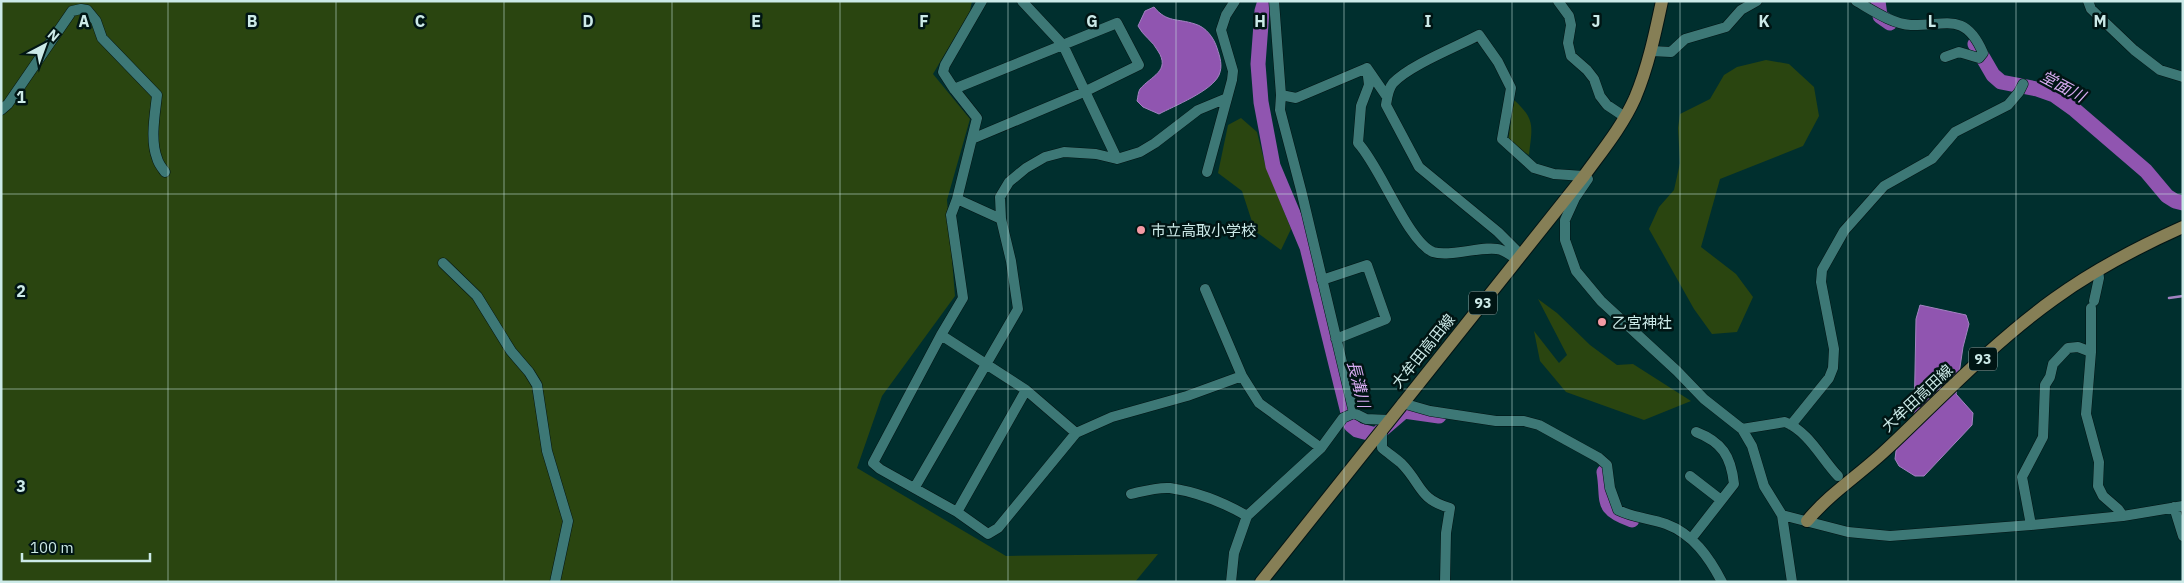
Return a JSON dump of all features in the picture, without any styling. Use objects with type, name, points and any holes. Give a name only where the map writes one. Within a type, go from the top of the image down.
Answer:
[{"type":"main road","name":"大牟田高田線","points":[[1261,582],[1584,176],[1625,117],[1644,75],[1662,1]]},
{"type":"main road","name":"大牟田高田線","points":[[1807,521],[1817,509],[1871,464],[1997,346],[2053,300],[2098,270],[2183,227]]},
{"type":"street","points":[[982,1],[945,65],[943,72],[977,118],[956,196],[957,199],[951,215],[963,298],[873,463],[880,469],[915,487],[956,512],[988,534],[998,528],[1076,433],[1112,417],[1186,396],[1242,376]]},
{"type":"street","points":[[1022,1],[1063,45],[1117,159]]},
{"type":"street","points":[[1207,172],[1233,71],[1222,30],[1226,15],[1235,1]]},
{"type":"street","points":[[1274,1],[1281,95],[1280,110],[1354,413],[1366,419],[1385,424],[1382,448],[1402,464],[1427,498],[1435,504],[1450,508],[1446,533],[1446,582]]},
{"type":"street","points":[[1558,1],[1569,16],[1571,24],[1568,43],[1571,56],[1587,70],[1604,101],[1625,117]]},
{"type":"street","points":[[1651,50],[1671,52],[1685,39],[1726,26],[1741,10],[1757,1]]},
{"type":"street","points":[[1856,1],[1870,5],[1905,24],[1954,23],[1962,26],[1972,33],[1983,53],[1979,58],[1959,52],[1945,57]]},
{"type":"street","points":[[2088,1],[2091,9],[2134,50],[2160,70],[2183,78]]},
{"type":"street","points":[[1,110],[8,104],[72,11],[87,10],[96,21],[102,38],[157,95],[154,132],[155,150],[165,172]]},
{"type":"street","points":[[954,89],[1117,23],[1140,65],[1084,92],[972,139]]},
{"type":"street","points":[[1519,257],[1498,232],[1419,167],[1386,105],[1392,84],[1414,69],[1479,35],[1498,62],[1511,88],[1502,139],[1534,168],[1554,174],[1584,176],[1588,179],[1575,198],[1565,220],[1565,240],[1576,271],[1601,301],[1677,371],[1704,399],[1742,429],[1752,446],[1764,486],[1782,516],[1792,582]]},
{"type":"street","points":[[1281,95],[1296,98],[1366,68]]},
{"type":"street","points":[[1366,68],[1387,97]]},
{"type":"street","points":[[1366,68],[1369,85],[1361,106],[1358,143],[1366,150],[1393,196],[1397,208],[1424,246],[1434,252],[1450,253],[1500,249],[1519,257]]},
{"type":"street","points":[[1791,425],[1829,378],[1833,368],[1834,349],[1821,282],[1822,270],[1844,231],[1884,186],[1932,159],[1955,132],[2008,105],[2023,84]]},
{"type":"street","points":[[915,487],[1018,309],[1011,261],[1001,219],[1000,197],[1009,182],[1045,156],[1064,152],[1096,154],[1117,159],[1140,152],[1155,143],[1198,110],[1227,98]]},
{"type":"street","points":[[957,199],[1001,219]]},
{"type":"street","points":[[443,262],[476,296],[511,351],[537,385],[548,451],[568,521],[555,582]]},
{"type":"street","points":[[1322,280],[1367,265],[1386,319],[1336,339]]},
{"type":"street","points":[[2098,270],[2099,278],[2092,305],[2091,352],[2086,414],[2099,462],[2098,486],[2103,496],[2118,508],[2122,516]]},
{"type":"street","points":[[1205,289],[1242,376],[1259,403],[1321,448]]},
{"type":"street","points":[[941,336],[1026,390],[1076,433]]},
{"type":"street","points":[[2031,525],[2022,476],[2043,437],[2045,385],[2050,377],[2053,364],[2068,348],[2078,347],[2091,352]]},
{"type":"street","points":[[956,512],[1026,390]]},
{"type":"street","points":[[1402,403],[1430,411],[1496,421],[1524,421],[1539,424],[1599,458],[1607,465],[1610,488],[1618,510],[1631,517],[1667,524],[1691,538],[1702,549],[1722,582]]},
{"type":"street","points":[[1231,582],[1234,553],[1247,516],[1321,448],[1343,418],[1354,413]]},
{"type":"street","points":[[1742,429],[1785,422],[1816,447],[1826,464],[1838,476]]},
{"type":"street","points":[[1691,538],[1734,484],[1729,460],[1720,445],[1696,432]]},
{"type":"street","points":[[1690,476],[1721,500]]},
{"type":"street","points":[[1131,494],[1150,489],[1169,488],[1223,502],[1247,516]]},
{"type":"street","points":[[1782,516],[1848,532],[1890,536],[2122,516],[2178,507],[2183,536]]},
{"type":"green space","points":[[1,1],[972,1],[970,11],[933,74],[970,119],[947,200],[955,296],[882,396],[857,468],[1006,556],[1158,554],[1135,582],[1,582]]},
{"type":"green space","points":[[1766,60],[1789,64],[1814,87],[1819,116],[1803,146],[1720,179],[1701,247],[1736,274],[1753,297],[1737,332],[1712,334],[1694,309],[1649,229],[1659,207],[1674,190],[1680,163],[1678,128],[1680,114],[1710,99],[1724,75],[1737,67]]},
{"type":"green space","points":[[1514,100],[1526,113],[1531,124],[1529,155],[1508,142]]},
{"type":"green space","points":[[1241,118],[1257,132],[1265,164],[1291,229],[1281,250],[1255,231],[1242,191],[1218,173],[1228,125]]},
{"type":"green space","points":[[1538,299],[1557,313],[1590,345],[1617,365],[1633,364],[1691,401],[1644,420],[1566,392],[1540,361],[1534,331],[1559,363],[1567,355]]},
{"type":"shaded area","points":[[1154,7],[1163,16],[1199,25],[1206,30],[1216,44],[1221,65],[1219,75],[1209,87],[1192,98],[1159,114],[1143,107],[1137,101],[1140,89],[1158,73],[1162,64],[1156,47],[1138,26],[1145,11]]},
{"type":"shaded area","points":[[1920,305],[1966,315],[1969,324],[1963,347],[1956,394],[1973,413],[1972,425],[1924,476],[1915,476],[1899,466],[1895,459],[1897,443],[1914,422],[1916,319]]},
{"type":"waterway","name":"長溝川","points":[[1265,1],[1262,11],[1258,64],[1261,102],[1273,166],[1307,247],[1351,425],[1357,430],[1376,435],[1404,411],[1439,416]]},
{"type":"waterway","name":"堂面川","points":[[1878,1],[1880,16],[1890,23]]},
{"type":"waterway","name":"堂面川","points":[[1975,44],[1993,75],[2001,82],[2037,89],[2054,95],[2075,110],[2146,171],[2167,196],[2183,203]]},
{"type":"waterway","points":[[2169,298],[2183,296]]},
{"type":"waterway","name":"長溝川","points":[[1604,472],[1606,497],[1610,507],[1614,512],[1632,520]]},
{"type":"place","name":"市立高取小学校","points":[[1141,230]]},
{"type":"place","name":"乙宮神社","points":[[1602,322]]}]
